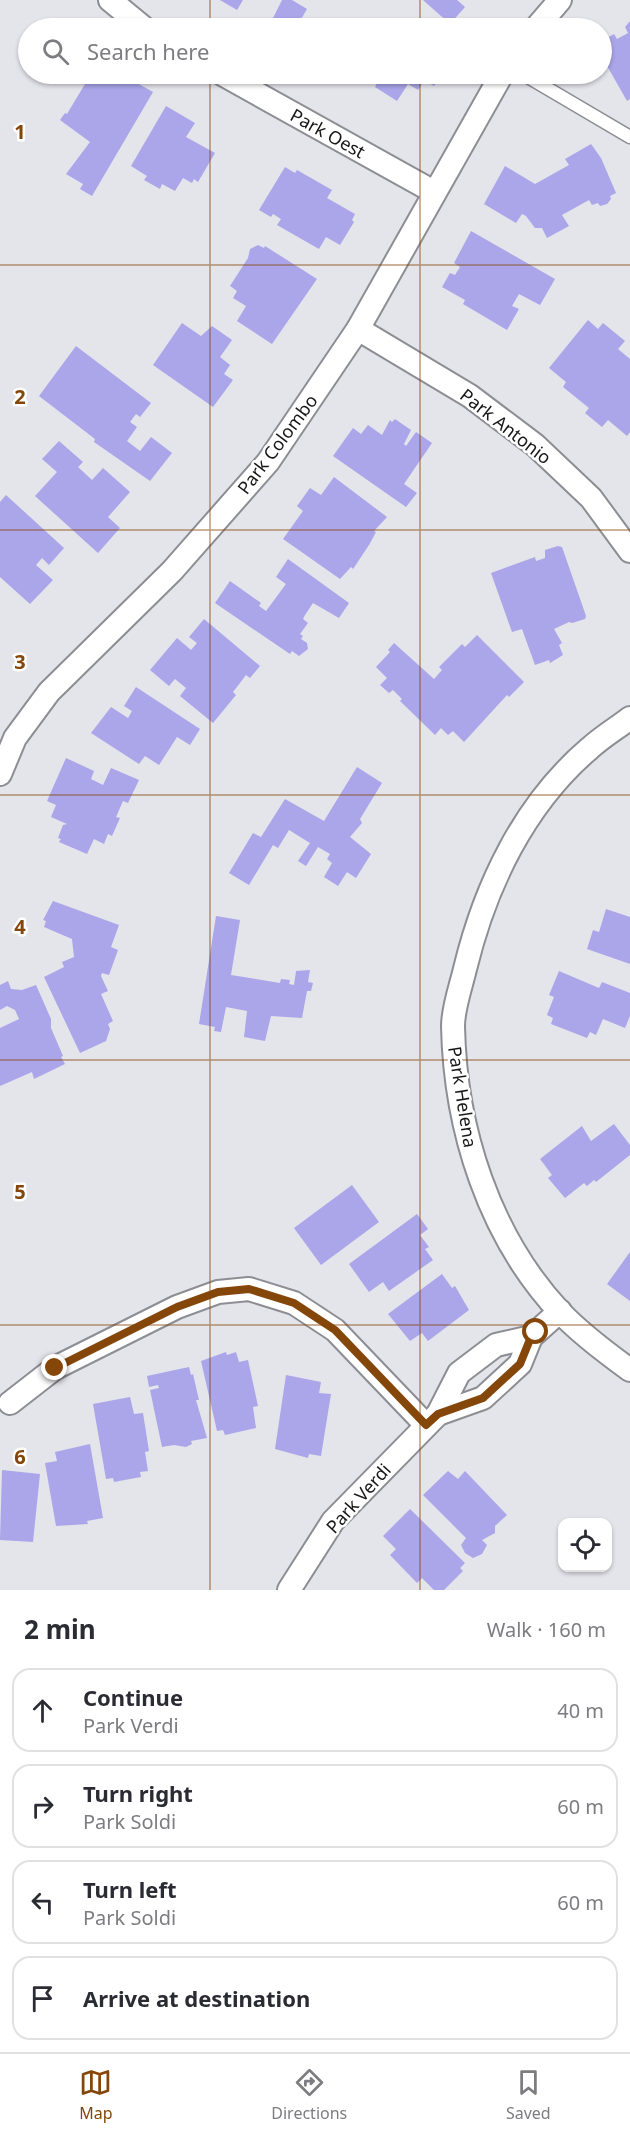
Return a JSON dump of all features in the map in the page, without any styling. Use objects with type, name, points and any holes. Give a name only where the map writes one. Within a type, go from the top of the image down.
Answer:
[{"type":"street","points":[[110,0],[132,18]]},
{"type":"street","points":[[545,18],[560,0]]},
{"type":"street","name":"Park Oest","points":[[240,84],[434,192]]},
{"type":"street","name":"Park Colombo","points":[[0,774],[15,738],[49,692],[172,571],[268,462],[358,330],[496,84]]},
{"type":"street","name":"Park Antonio","points":[[358,330],[470,396],[535,445],[591,498],[630,551]]},
{"type":"street","name":"Park Helena","points":[[630,718],[590,748],[549,789],[504,856],[474,931],[453,1024],[460,1097],[475,1169],[508,1241],[560,1311],[594,1343],[630,1370]]},
{"type":"street","points":[[10,1403],[55,1368],[177,1307],[218,1292],[249,1289],[294,1303],[335,1330],[432,1420]]},
{"type":"street","name":"Park Verdi","points":[[432,1420],[483,1398],[520,1364],[531,1337],[560,1311]]},
{"type":"street","name":"Park Verdi","points":[[289,1590],[333,1521],[432,1420],[459,1373],[496,1345],[531,1337]]},
{"type":"street","points":[[472,1363],[494,1388]]},
{"type":"lane","points":[[540,84],[630,138]]},
{"type":"building","points":[[220,0],[243,0],[237,10]]},
{"type":"building","points":[[282,0],[292,0],[307,9],[302,18],[273,18]]},
{"type":"building","points":[[423,0],[457,0],[465,7],[455,18],[443,18]]},
{"type":"building","points":[[630,21],[630,99],[627,101],[612,75],[612,35],[614,34],[617,39],[628,33],[625,27]]},
{"type":"building","points":[[85,84],[139,84],[153,92],[92,196],[80,189],[83,184],[66,174],[90,142],[60,120],[65,113],[67,114]]},
{"type":"building","points":[[376,84],[408,84],[397,101],[375,87]]},
{"type":"building","points":[[408,84],[422,84],[418,90]]},
{"type":"building","points":[[166,106],[195,123],[186,137],[215,153],[198,182],[194,179],[192,183],[183,178],[175,191],[162,184],[160,189],[144,180],[147,176],[131,166]]},
{"type":"building","points":[[591,144],[601,158],[616,193],[610,196],[611,199],[607,204],[592,205],[589,200],[562,215],[569,226],[547,238],[542,228],[535,228],[526,216],[522,214],[516,223],[484,204],[505,166],[535,184],[569,165],[565,159]]},
{"type":"building","points":[[285,167],[295,173],[297,170],[332,190],[327,198],[355,214],[352,220],[354,222],[340,245],[326,237],[319,249],[277,225],[281,219],[273,214],[271,217],[259,210]]},
{"type":"building","points":[[471,231],[555,279],[540,305],[519,294],[512,306],[519,309],[507,330],[463,304],[465,300],[442,287],[450,273],[455,275],[460,267],[454,263]]},
{"type":"building","points":[[258,245],[264,248],[265,246],[317,279],[272,344],[237,321],[246,306],[233,298],[237,291],[230,286],[248,258],[250,249]]},
{"type":"building","points":[[588,320],[598,329],[603,323],[625,341],[618,349],[630,359],[630,432],[627,436],[608,420],[602,427],[585,413],[589,408],[563,387],[566,382],[549,368]]},
{"type":"building","points":[[182,323],[201,336],[212,326],[232,340],[220,357],[230,365],[224,374],[233,380],[213,407],[153,365]]},
{"type":"building","points":[[76,346],[151,403],[140,417],[136,414],[130,422],[137,427],[127,441],[140,451],[151,437],[172,453],[150,481],[94,442],[95,439],[39,396]]},
{"type":"building","points":[[395,419],[411,430],[404,444],[406,446],[416,432],[432,443],[404,484],[417,493],[406,507],[333,456],[353,428],[361,434],[368,425],[382,435],[390,420],[392,422]]},
{"type":"building","points":[[59,441],[83,462],[78,467],[92,480],[103,468],[130,492],[108,517],[120,528],[98,553],[35,496],[57,472],[42,459]]},
{"type":"building","points":[[334,477],[387,517],[374,531],[376,532],[369,545],[353,569],[351,567],[340,579],[283,539],[303,511],[297,506],[310,488],[321,495]]},
{"type":"building","points":[[6,495],[64,548],[49,565],[42,558],[36,565],[53,580],[30,604],[0,577],[0,502]]},
{"type":"building","points":[[562,547],[586,616],[585,619],[569,622],[554,629],[562,643],[559,645],[563,655],[550,663],[549,660],[535,665],[522,629],[512,632],[491,573],[535,557],[536,561],[545,558],[545,550]]},
{"type":"building","points":[[288,559],[349,603],[339,618],[313,603],[303,619],[308,623],[300,634],[303,636],[301,639],[307,643],[308,649],[299,656],[292,651],[290,654],[215,603],[230,581],[261,603],[259,606],[266,611],[286,584],[276,577]]},
{"type":"building","points":[[204,619],[260,666],[250,678],[246,675],[233,692],[236,695],[213,723],[180,696],[186,688],[175,679],[169,686],[150,670],[177,638],[191,650],[197,643],[189,637]]},
{"type":"building","points":[[477,635],[524,682],[509,697],[507,695],[464,742],[453,731],[448,735],[441,728],[435,735],[400,701],[402,699],[393,690],[389,693],[380,685],[387,678],[376,667],[390,652],[388,650],[394,643],[434,679],[442,670],[439,667],[462,644],[465,647]]},
{"type":"building","points":[[136,687],[200,729],[190,745],[177,737],[159,765],[145,756],[139,764],[91,733],[111,707],[128,718],[132,711],[124,706]]},
{"type":"building","points":[[66,758],[94,771],[91,779],[103,785],[111,768],[139,780],[128,803],[123,801],[116,817],[120,818],[112,836],[108,834],[104,844],[94,839],[87,854],[59,842],[61,839],[58,838],[63,825],[67,824],[51,817],[56,805],[47,801]]},
{"type":"building","points":[[357,767],[382,783],[360,819],[362,823],[350,837],[371,854],[356,878],[347,872],[338,886],[324,877],[332,863],[327,859],[330,854],[318,847],[306,866],[298,861],[310,843],[289,830],[278,848],[273,845],[249,885],[229,873],[253,833],[261,837],[285,799],[324,821]]},
{"type":"building","points":[[53,901],[119,925],[111,947],[118,950],[109,975],[102,973],[101,976],[108,991],[101,994],[113,1021],[108,1024],[110,1029],[106,1041],[80,1053],[44,977],[64,967],[62,962],[74,957],[72,939],[44,927],[46,921],[43,920]]},
{"type":"building","points":[[606,909],[630,917],[630,964],[587,949],[593,930],[599,932]]},
{"type":"building","points":[[216,916],[240,920],[231,975],[280,983],[281,979],[290,980],[289,984],[294,985],[296,971],[310,970],[308,982],[313,983],[311,991],[307,991],[302,1018],[271,1016],[265,1041],[244,1037],[247,1011],[226,1007],[221,1032],[214,1031],[215,1027],[199,1024]]},
{"type":"building","points":[[559,971],[599,988],[602,982],[630,993],[630,1016],[625,1028],[603,1019],[596,1035],[590,1032],[587,1038],[551,1024],[553,1018],[547,1015],[554,997],[549,995]]},
{"type":"building","points":[[8,981],[11,989],[22,990],[36,985],[51,1019],[51,1028],[65,1064],[34,1079],[32,1072],[0,1086],[0,1028],[19,1019],[15,1010],[7,1006],[0,1010],[0,985]]},
{"type":"building","points":[[614,1124],[630,1145],[630,1155],[596,1182],[594,1180],[587,1186],[584,1183],[565,1198],[548,1178],[552,1175],[540,1159],[582,1126],[591,1141]]},
{"type":"building","points":[[352,1185],[379,1222],[321,1265],[294,1228]]},
{"type":"building","points":[[417,1214],[428,1229],[420,1235],[429,1247],[425,1249],[433,1260],[389,1291],[383,1282],[369,1292],[349,1264]]},
{"type":"building","points":[[630,1252],[630,1301],[607,1284]]},
{"type":"building","points":[[442,1274],[452,1288],[455,1286],[469,1310],[428,1341],[422,1333],[410,1341],[388,1314]]},
{"type":"building","points":[[226,1352],[227,1355],[236,1352],[239,1362],[248,1360],[258,1406],[253,1407],[256,1428],[225,1435],[223,1430],[217,1431],[201,1361]]},
{"type":"building","points":[[189,1367],[191,1375],[193,1374],[199,1400],[196,1400],[207,1438],[191,1441],[192,1444],[186,1447],[174,1445],[162,1447],[150,1390],[159,1388],[158,1385],[149,1387],[147,1376]]},
{"type":"building","points":[[286,1375],[321,1382],[319,1393],[331,1394],[321,1456],[309,1454],[308,1458],[275,1449]]},
{"type":"building","points":[[130,1397],[134,1414],[143,1413],[149,1451],[145,1452],[148,1471],[140,1472],[141,1477],[114,1482],[113,1478],[106,1479],[93,1404]]},
{"type":"building","points":[[90,1444],[103,1518],[87,1521],[88,1524],[56,1526],[45,1463],[57,1461],[55,1452]]},
{"type":"building","points":[[2,1470],[40,1474],[33,1542],[0,1540]]},
{"type":"building","points":[[448,1471],[458,1479],[465,1471],[507,1515],[495,1526],[495,1533],[482,1540],[487,1545],[482,1554],[473,1558],[465,1553],[461,1545],[466,1538],[423,1495]]},
{"type":"building","points":[[410,1509],[465,1563],[460,1568],[463,1571],[444,1590],[434,1590],[422,1578],[417,1583],[390,1555],[396,1549],[383,1536]]},
{"type":"route","points":[[55,1368],[177,1307],[218,1292],[249,1289],[294,1303],[335,1330],[426,1425],[438,1414],[483,1398],[520,1364],[531,1337],[536,1332]]}]
